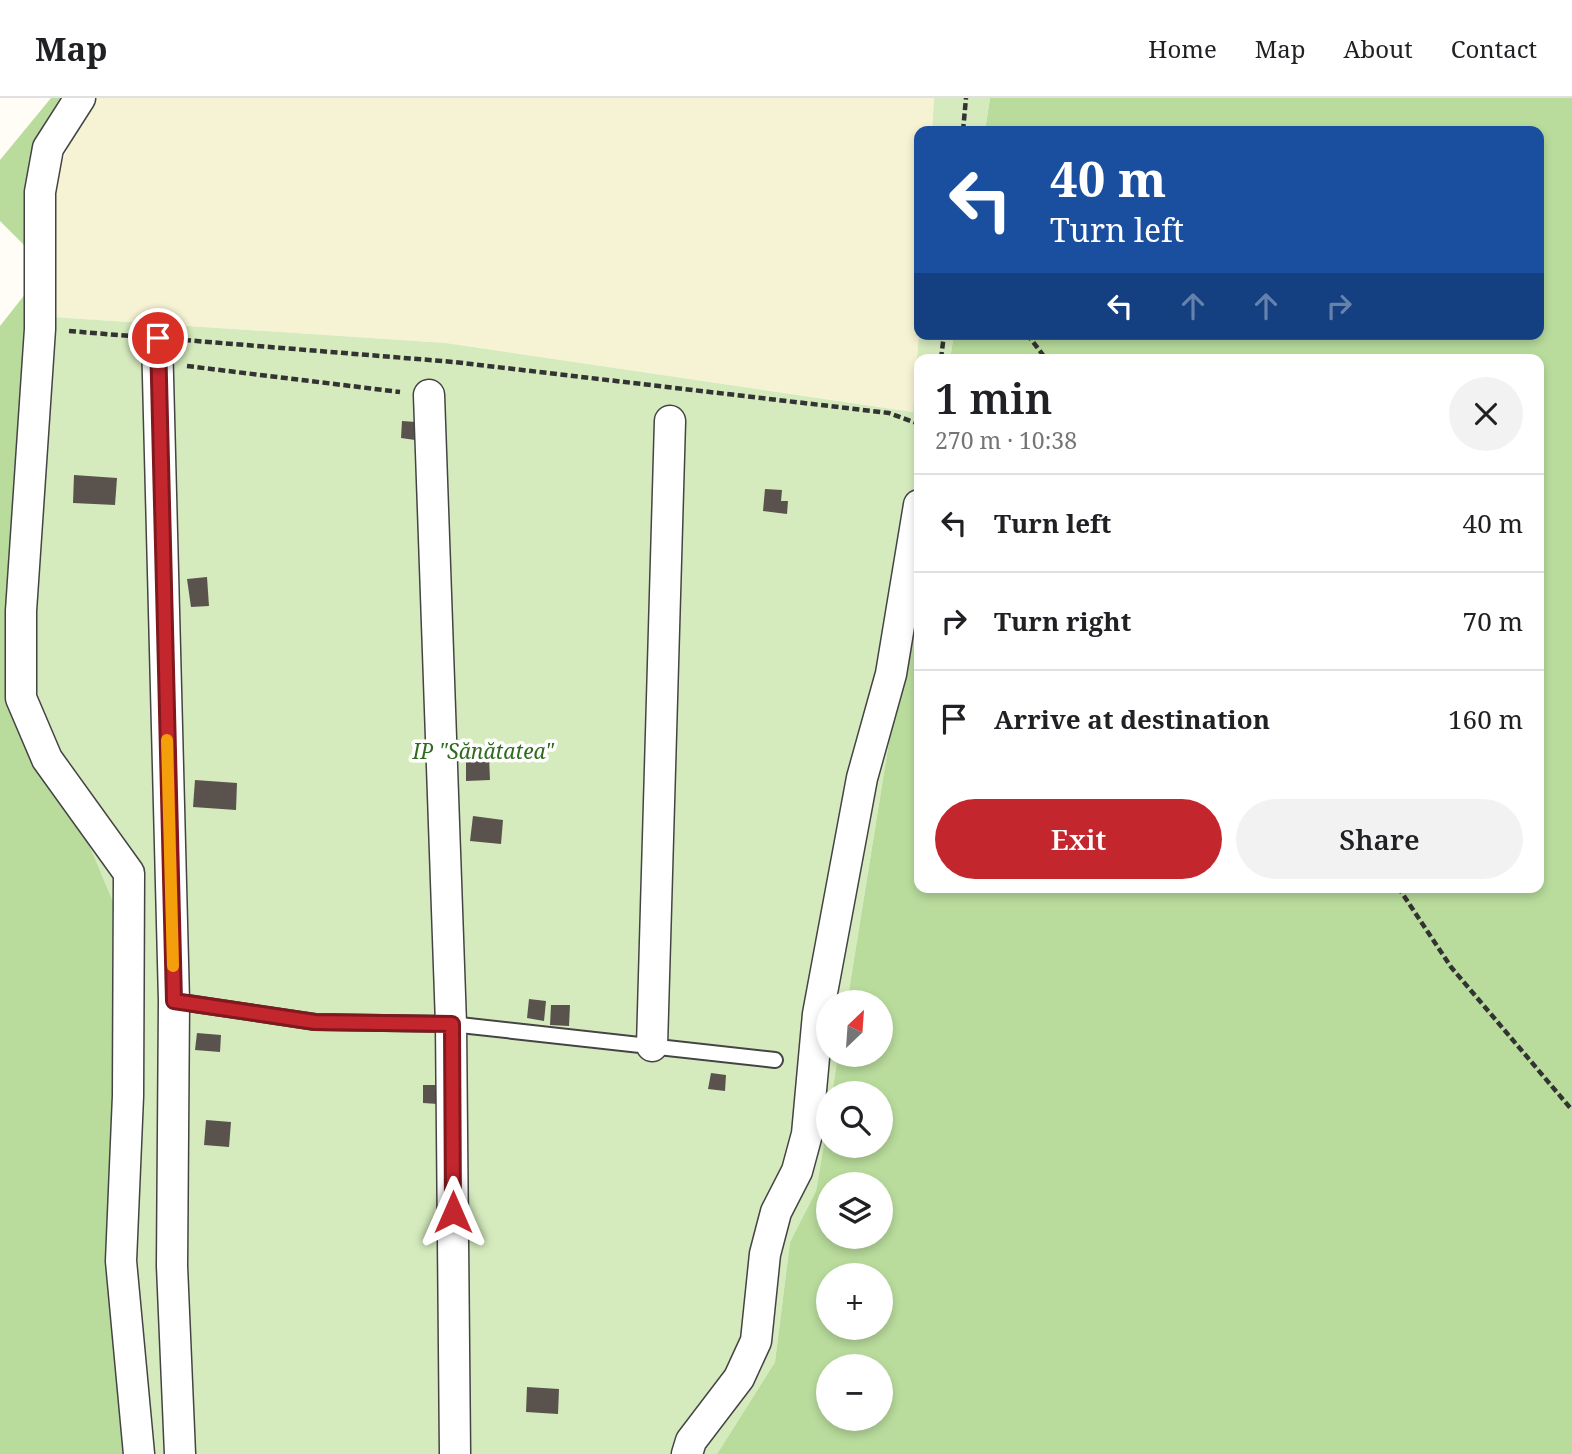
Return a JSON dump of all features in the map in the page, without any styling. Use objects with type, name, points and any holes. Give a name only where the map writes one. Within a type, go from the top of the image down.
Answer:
[{"type":"street","points":[[80,98],[48,148],[40,192],[40,329],[21,611],[21,698],[47,759],[129,873],[128,1096],[121,1261],[139,1454]]},
{"type":"street","points":[[158,351],[174,1001],[172,1266],[180,1454]]},
{"type":"street","points":[[429,395],[452,1024],[455,1454]]},
{"type":"street","points":[[652,1046],[670,421]]},
{"type":"street","points":[[687,1454],[691,1441],[739,1378],[756,1341],[765,1254],[776,1212],[797,1171],[807,1134],[818,1014],[862,778],[891,674],[914,535]]},
{"type":"lane","points":[[174,1001],[315,1022],[452,1024],[775,1060]]},
{"type":"path","points":[[963,126],[966,98]]},
{"type":"path","points":[[40,329],[429,395]]},
{"type":"path","points":[[1032,340],[1042,354]]},
{"type":"path","points":[[158,351],[454,362],[888,412],[914,422]]},
{"type":"path","points":[[1402,893],[1451,967],[1572,1110]]},
{"type":"shaded area","points":[[93,98],[934,98],[932,126],[914,126],[914,340],[919,340],[918,354],[914,354],[914,412],[446,343],[51,317],[52,185],[84,110]]},
{"type":"green space","points":[[51,98],[66,98],[30,185],[24,245],[0,221],[0,160]]},
{"type":"green space","points":[[934,98],[990,98],[986,126],[932,126]]},
{"type":"green space","points":[[990,98],[1572,98],[1572,1454],[717,1454],[775,1362],[790,1242],[816,1191],[816,1249],[893,1249],[893,1172],[819,1172],[822,1158],[893,1158],[893,1081],[834,1081],[836,1068],[893,1067],[893,990],[849,990],[914,586],[914,893],[1544,893],[1544,354],[951,354],[953,340],[1544,340],[1544,126],[986,126]]},
{"type":"green space","name":"IP \"Sănătatea\"","points":[[26,293],[52,317],[446,343],[913,412],[914,399],[914,586],[849,990],[816,990],[816,1068],[836,1068],[834,1081],[816,1081],[816,1158],[822,1158],[819,1172],[816,1172],[816,1191],[790,1242],[775,1362],[717,1454],[127,1454],[32,761],[8,669]]},
{"type":"green space","points":[[26,293],[8,669],[32,761],[89,845],[123,926],[127,1454],[0,1454],[0,326]]},
{"type":"green space","name":"IP \"Sănătatea\"","points":[[919,340],[953,340],[951,354],[917,354]]},
{"type":"building","points":[[402,421],[416,422],[415,440],[401,438]]},
{"type":"building","points":[[74,475],[117,478],[115,505],[73,503]]},
{"type":"building","points":[[765,489],[782,490],[781,501],[788,501],[787,514],[763,511]]},
{"type":"building","points":[[207,577],[209,606],[191,607],[187,579]]},
{"type":"building","points":[[466,756],[489,756],[490,780],[466,781]]},
{"type":"building","points":[[195,780],[237,783],[236,810],[193,807]]},
{"type":"building","points":[[473,816],[503,820],[501,844],[470,841]]},
{"type":"building","points":[[529,999],[546,1001],[544,1021],[527,1018]]},
{"type":"building","points":[[551,1005],[570,1005],[569,1026],[550,1025]]},
{"type":"building","points":[[197,1033],[221,1035],[220,1052],[195,1050]]},
{"type":"building","points":[[711,1073],[726,1075],[725,1091],[708,1089]]},
{"type":"building","points":[[423,1085],[438,1085],[438,1104],[423,1103]]},
{"type":"building","points":[[206,1120],[231,1122],[229,1147],[204,1145]]},
{"type":"building","points":[[527,1387],[559,1389],[558,1414],[526,1412]]},
{"type":"slow traffic","points":[[167,740],[173,966]]},
{"type":"route","points":[[158,338],[174,1001],[315,1022],[452,1024],[453,1212]]}]
